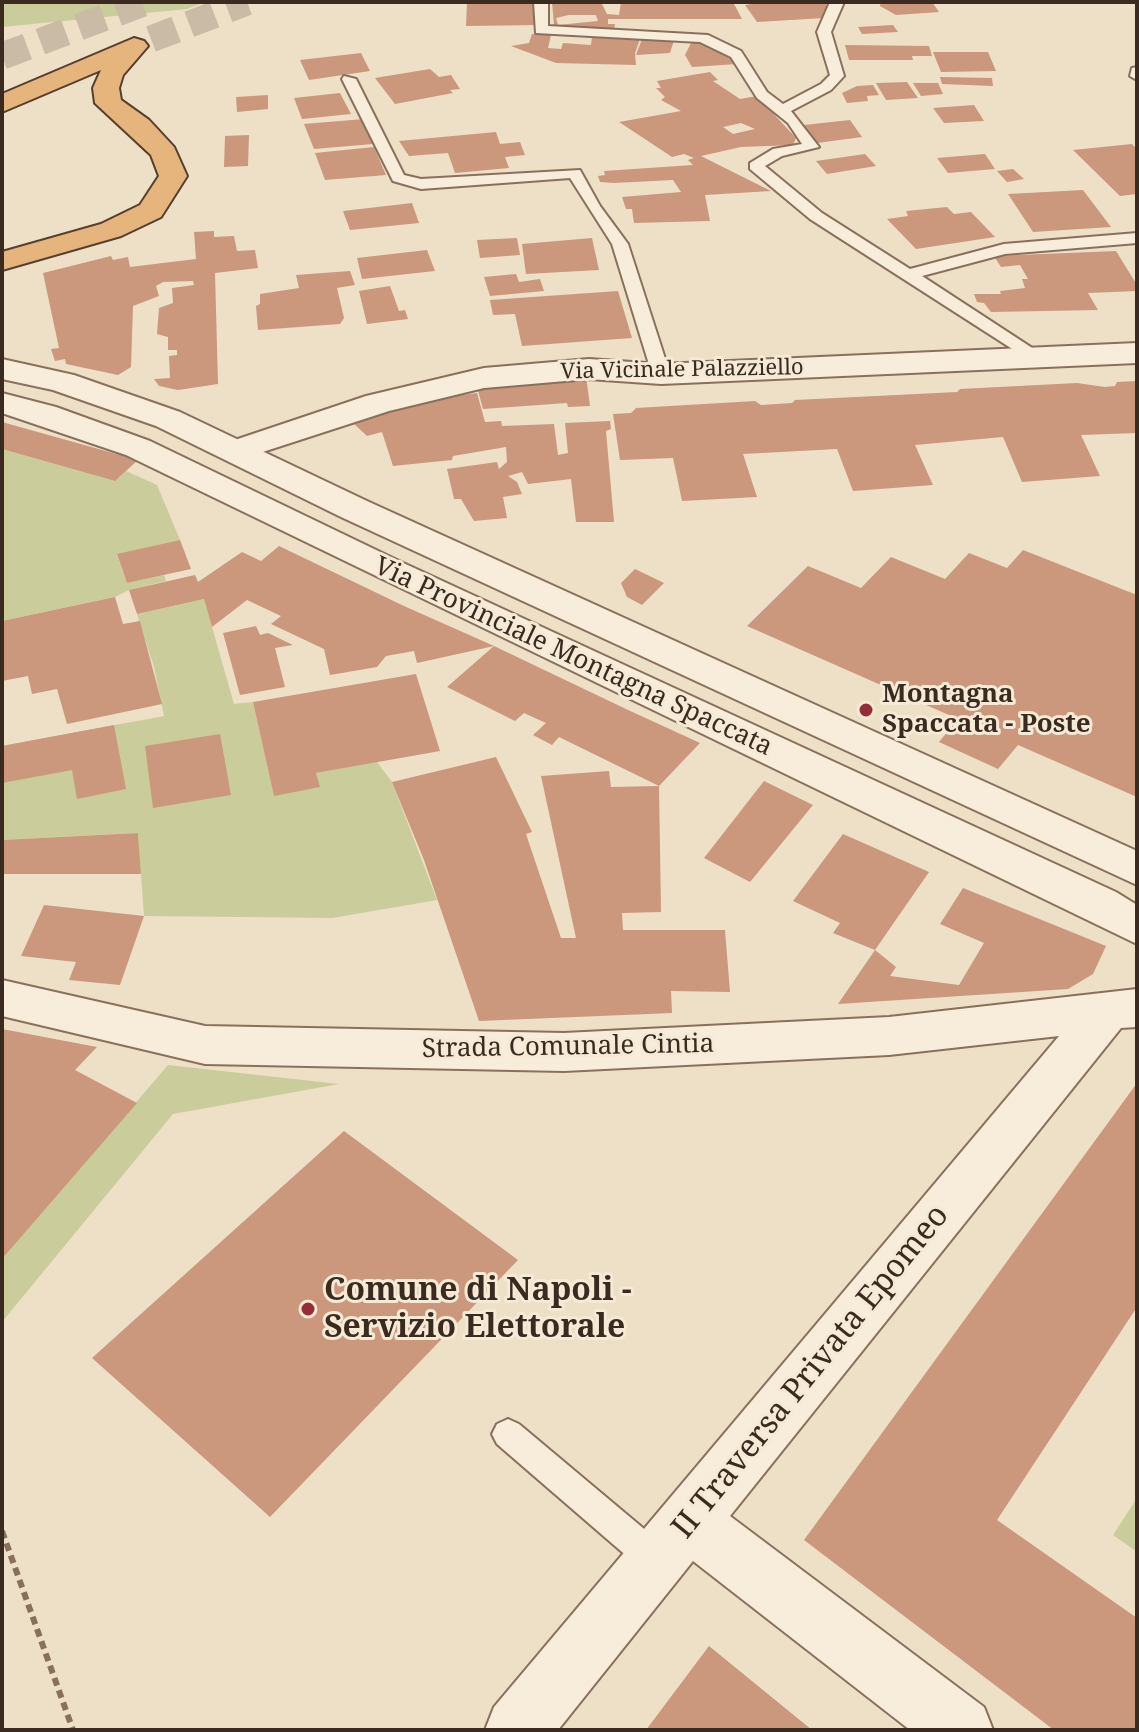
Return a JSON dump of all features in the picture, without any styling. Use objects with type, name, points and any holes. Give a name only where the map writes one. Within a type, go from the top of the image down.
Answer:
[{"type":"highway","points":[[2,104],[143,42],[111,74],[106,88],[108,103],[139,126],[164,153],[173,176],[151,211],[111,230],[2,261]]},
{"type":"street","name":"Via Vicinale Palazziello","points":[[238,450],[378,403],[484,378],[589,369],[661,374],[1137,353]]},
{"type":"street","name":"Via Provinciale Montagna Spaccata","points":[[2,369],[62,382],[168,419],[238,450],[335,501],[1137,869]]},
{"type":"street","name":"Via Provinciale Montagna Spaccata","points":[[2,403],[44,414],[138,448],[386,569],[1100,904],[1137,927]]},
{"type":"street","name":"Strada Comunale Cintia","points":[[2,998],[205,1045],[548,1052],[889,1036],[1121,1011]]},
{"type":"street","name":"II Traversa Privata Epomeo","points":[[517,1730],[672,1541],[1121,1011]]},
{"type":"street","points":[[672,1541],[961,1730]]},
{"type":"lane","points":[[541,2],[541,30],[703,38],[736,54],[762,95],[794,120],[811,147],[778,152],[755,166],[816,216],[1037,357]]},
{"type":"lane","points":[[782,110],[826,87],[837,76],[824,32],[837,2]]},
{"type":"lane","points":[[349,79],[398,178],[421,184],[575,173],[593,207],[620,244],[661,374]]},
{"type":"lane","points":[[907,275],[1004,249],[1137,238]]},
{"type":"lane","points":[[508,1434],[672,1541]]},
{"type":"path","points":[[2,1531],[73,1730]]},
{"type":"green space","points":[[2,2],[205,2],[187,9],[2,27]]},
{"type":"green space","points":[[2,449],[115,481],[126,471],[157,485],[180,540],[117,555],[127,583],[164,575],[166,581],[129,590],[115,597],[2,621]]},
{"type":"green space","points":[[204,599],[234,704],[253,702],[274,795],[319,787],[316,773],[377,762],[392,782],[437,900],[332,918],[144,916],[138,833],[2,840],[2,746],[164,716],[154,667],[137,614]]},
{"type":"green space","points":[[168,1065],[339,1084],[173,1114],[2,1322],[2,1259]]},
{"type":"green space","points":[[1137,1498],[1137,1552],[1113,1535]]},
{"type":"building","points":[[467,2],[537,3],[538,25],[466,26]]},
{"type":"building","points":[[552,2],[601,2],[607,14],[619,15],[621,2],[733,2],[742,19],[608,19],[608,24],[615,24],[614,30],[554,25]],"holes":[[[596,15],[598,21],[558,25],[556,18]]]},
{"type":"building","points":[[827,2],[824,18],[757,22],[745,5]]},
{"type":"building","points":[[881,2],[932,2],[939,12],[896,15],[880,6]]},
{"type":"building","points":[[893,25],[898,32],[862,34],[858,27]]},
{"type":"building","points":[[532,34],[551,35],[548,48],[561,49],[563,43],[591,45],[592,37],[640,39],[635,53],[636,65],[556,63],[511,46],[529,43]]},
{"type":"building","points":[[642,39],[674,40],[670,53],[636,55]]},
{"type":"building","points":[[692,41],[710,43],[737,64],[692,67],[685,55]]},
{"type":"building","points":[[845,45],[929,46],[932,56],[912,56],[913,60],[849,60]]},
{"type":"building","points":[[933,52],[988,52],[996,71],[941,72]]},
{"type":"building","points":[[361,53],[370,71],[309,80],[300,60]]},
{"type":"building","points":[[430,69],[439,77],[451,75],[460,89],[395,104],[375,78]]},
{"type":"building","points":[[710,72],[718,80],[713,81],[740,99],[757,96],[796,138],[793,145],[741,147],[701,156],[771,191],[705,195],[710,221],[634,223],[632,209],[626,209],[622,197],[681,192],[673,180],[614,183],[600,182],[598,176],[605,175],[604,171],[693,165],[688,160],[694,158],[684,154],[672,157],[619,122],[681,111],[661,100],[665,97],[656,88],[661,88],[657,81]],"holes":[[[741,123],[755,129],[733,134],[723,127]]]},
{"type":"building","points":[[940,77],[992,78],[993,86],[942,84]]},
{"type":"building","points":[[907,82],[918,98],[886,100],[876,83]]},
{"type":"building","points":[[913,83],[938,83],[943,94],[921,96]]},
{"type":"building","points":[[873,85],[879,95],[867,96],[868,101],[847,103],[842,93],[857,86]]},
{"type":"building","points":[[340,93],[351,114],[302,119],[294,98]]},
{"type":"building","points":[[268,95],[268,109],[237,112],[236,97]]},
{"type":"building","points":[[974,105],[984,121],[944,123],[933,108]]},
{"type":"building","points":[[364,119],[373,144],[314,149],[304,124]]},
{"type":"building","points":[[850,120],[862,137],[817,143],[804,125]]},
{"type":"building","points":[[496,132],[500,144],[520,142],[525,155],[505,157],[509,168],[455,173],[448,153],[409,156],[399,141]]},
{"type":"building","points":[[249,135],[248,166],[224,167],[225,136]]},
{"type":"building","points":[[1132,144],[1137,149],[1137,194],[1120,196],[1073,150]]},
{"type":"building","points":[[374,147],[386,175],[325,180],[315,153]]},
{"type":"building","points":[[865,154],[876,166],[827,174],[816,161]]},
{"type":"building","points":[[985,154],[995,169],[948,173],[937,158]]},
{"type":"building","points":[[1013,169],[1024,179],[1007,182],[997,171]]},
{"type":"building","points":[[1083,190],[1111,227],[1033,232],[1008,194]]},
{"type":"building","points":[[412,203],[419,223],[350,230],[343,211]]},
{"type":"building","points":[[947,207],[954,214],[971,212],[995,237],[916,249],[887,219],[908,216],[906,211]]},
{"type":"building","points":[[214,231],[214,237],[234,236],[237,251],[255,250],[258,268],[215,273],[218,384],[178,390],[159,386],[154,379],[170,378],[169,356],[177,355],[177,350],[168,350],[168,337],[157,334],[159,308],[173,303],[172,288],[194,285],[193,281],[163,282],[156,286],[159,296],[133,306],[131,367],[118,375],[66,364],[65,359],[55,361],[51,349],[59,348],[43,273],[111,256],[113,260],[128,257],[130,267],[196,259],[194,232]]},
{"type":"building","points":[[517,238],[520,255],[480,258],[477,240]]},
{"type":"building","points":[[592,238],[599,270],[526,274],[522,244]]},
{"type":"building","points":[[427,250],[435,271],[362,279],[357,258]]},
{"type":"building","points":[[1116,251],[1137,285],[1137,291],[1088,293],[1098,310],[991,312],[984,303],[977,302],[974,294],[1001,294],[1000,291],[1025,288],[1022,279],[1028,279],[1020,265],[1001,267],[994,256]]},
{"type":"building","points":[[350,271],[355,285],[337,288],[344,318],[340,324],[258,330],[256,306],[260,304],[260,294],[299,288],[296,275]]},
{"type":"building","points":[[516,274],[519,282],[540,279],[544,291],[490,296],[484,277]]},
{"type":"building","points":[[390,286],[399,311],[405,310],[408,319],[367,324],[359,291]]},
{"type":"building","points":[[618,291],[632,338],[522,346],[515,314],[493,315],[490,300]]},
{"type":"building","points":[[586,376],[590,406],[568,407],[567,403],[483,409],[477,387]]},
{"type":"building","points":[[1137,381],[1137,433],[1081,435],[1100,476],[1022,482],[1003,437],[915,445],[933,485],[853,491],[837,449],[743,454],[757,497],[682,501],[673,458],[620,460],[613,414],[631,413],[636,408],[755,401],[761,405],[792,403],[795,400],[1077,383],[1105,387],[1115,386],[1117,382]]},
{"type":"building","points":[[477,393],[485,422],[501,421],[502,426],[554,424],[558,455],[568,453],[565,423],[610,421],[611,429],[606,431],[614,522],[576,522],[571,479],[528,484],[522,472],[508,476],[517,482],[522,494],[503,497],[507,518],[474,521],[461,499],[454,499],[447,469],[497,462],[499,469],[507,462],[506,447],[453,456],[452,460],[393,466],[382,432],[367,436],[352,422],[390,404]]},
{"type":"building","points":[[2,422],[138,460],[115,481],[2,449]]},
{"type":"building","points":[[180,540],[191,569],[127,583],[117,554]]},
{"type":"building","points":[[279,546],[494,646],[417,663],[414,651],[386,656],[377,667],[330,675],[324,649],[271,624],[281,616],[247,600],[212,627],[204,599],[137,614],[129,590],[195,575],[198,582],[242,552],[261,561]]},
{"type":"building","points":[[1023,550],[1137,595],[1137,797],[1018,745],[998,769],[939,742],[958,719],[747,626],[808,566],[861,588],[891,557],[945,579],[969,553],[1007,568]]},
{"type":"building","points":[[635,569],[664,583],[642,605],[627,597],[621,583]]},
{"type":"building","points":[[115,597],[123,624],[140,621],[162,704],[67,724],[57,689],[32,694],[28,676],[2,681],[2,621]]},
{"type":"building","points":[[256,626],[260,635],[268,633],[293,645],[275,648],[285,687],[240,695],[223,633]]},
{"type":"building","points":[[494,646],[700,743],[659,786],[559,737],[552,745],[533,735],[546,723],[524,713],[515,721],[447,687]]},
{"type":"building","points":[[416,674],[440,751],[316,773],[320,787],[274,796],[253,702]]},
{"type":"building","points":[[114,725],[126,789],[77,799],[72,770],[2,783],[2,746]]},
{"type":"building","points":[[220,734],[231,795],[153,808],[145,746]]},
{"type":"building","points":[[496,757],[532,832],[526,834],[561,938],[576,938],[541,776],[609,771],[611,787],[659,786],[661,912],[622,913],[623,930],[725,930],[730,992],[671,991],[672,1013],[479,1021],[424,860],[392,782]]},
{"type":"building","points":[[764,781],[813,805],[750,882],[704,858]]},
{"type":"building","points":[[138,833],[141,874],[2,874],[2,840]]},
{"type":"building","points":[[843,834],[929,872],[875,950],[833,933],[840,923],[793,901]]},
{"type":"building","points":[[963,888],[1106,946],[1093,974],[1068,989],[838,1004],[875,950],[896,967],[890,976],[959,985],[984,943],[940,924]]},
{"type":"building","points":[[44,905],[144,916],[120,985],[69,980],[76,962],[21,956]]},
{"type":"building","points":[[2,1029],[97,1047],[75,1070],[137,1103],[2,1259]]},
{"type":"building","points":[[1137,1083],[1137,1307],[997,1520],[1137,1618],[1137,1730],[1054,1730],[804,1540]]},
{"type":"building","name":"Comune di Napoli - Servizio Elettorale","points":[[344,1131],[518,1260],[270,1517],[92,1358]]},
{"type":"building","points":[[709,1646],[812,1730],[646,1730]]},
{"type":"tunnel","points":[[2,56],[146,2]]},
{"type":"tunnel","points":[[151,39],[247,2]]},
{"type":"place","name":"Montagna Spaccata - Poste","points":[[866,710]]},
{"type":"place","name":"Comune di Napoli - Servizio Elettorale","points":[[308,1309]]}]
